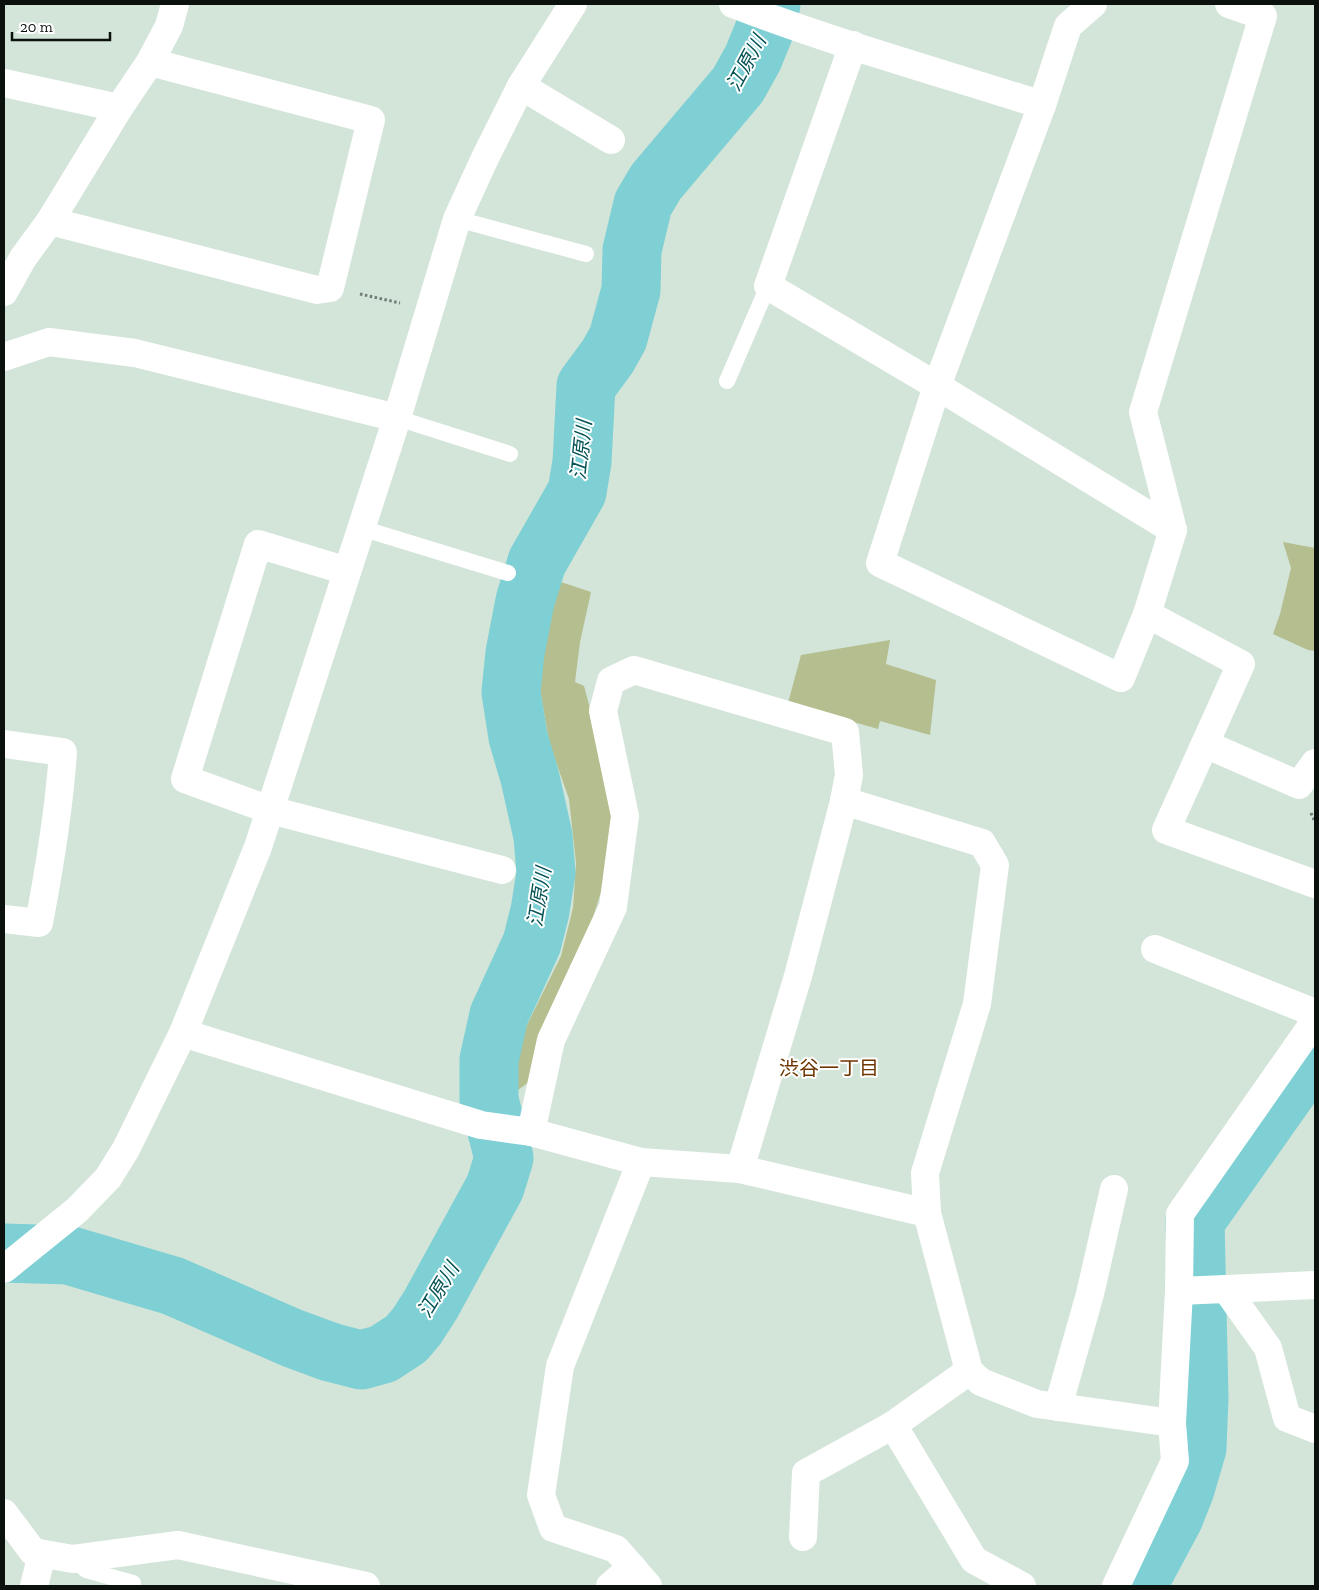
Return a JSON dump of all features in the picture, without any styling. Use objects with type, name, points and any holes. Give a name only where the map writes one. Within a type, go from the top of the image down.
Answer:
[{"type":"street","points":[[4,292],[14,256],[50,221],[150,62],[170,26],[175,4]]},
{"type":"street","points":[[10,1264],[78,1210],[108,1178],[126,1149],[183,1034],[258,847],[397,418],[457,219],[521,86],[573,4]]},
{"type":"street","points":[[733,4],[770,18],[1042,105]]},
{"type":"street","points":[[1093,4],[1068,26],[1042,105],[937,386],[880,563],[1121,678],[1147,614],[1173,530],[1142,412],[1263,16],[1230,4]]},
{"type":"street","points":[[853,45],[768,286],[937,386],[1173,530]]},
{"type":"street","points":[[50,221],[317,290],[330,288],[370,120],[150,62]]},
{"type":"street","points":[[4,83],[120,108]]},
{"type":"street","points":[[521,86],[611,140]]},
{"type":"street","points":[[4,356],[49,342],[135,353],[397,418]]},
{"type":"street","points":[[347,571],[258,544],[185,779],[270,810],[502,870]]},
{"type":"street","points":[[1147,614],[1241,664],[1166,830],[1315,884]]},
{"type":"street","points":[[527,1132],[551,1040],[613,907],[625,816],[603,710],[611,681],[634,670],[845,732],[849,775],[844,801],[798,976],[740,1169]]},
{"type":"street","points":[[4,744],[63,752],[60,800],[39,923],[4,919]]},
{"type":"street","points":[[1205,744],[1298,785],[1315,763]]},
{"type":"street","points":[[844,801],[982,843],[995,865],[977,1004],[925,1173],[927,1213],[969,1371],[981,1382],[1037,1404],[1172,1423]]},
{"type":"street","points":[[1155,949],[1315,1013]]},
{"type":"street","points":[[1116,1586],[1175,1462],[1172,1423],[1179,1291],[1180,1214],[1315,1021]]},
{"type":"street","points":[[183,1034],[481,1125],[527,1132],[642,1162],[740,1169],[927,1213]]},
{"type":"street","points":[[610,1586],[640,1576],[616,1549],[553,1528],[541,1494],[560,1366],[642,1162]]},
{"type":"street","points":[[1058,1407],[1090,1294],[1114,1189]]},
{"type":"street","points":[[1179,1291],[1315,1285]]},
{"type":"street","points":[[1226,1289],[1268,1348],[1287,1418],[1315,1429]]},
{"type":"street","points":[[804,1536],[806,1473],[893,1425],[969,1371]]},
{"type":"street","points":[[893,1425],[974,1560],[1022,1586]]},
{"type":"street","points":[[4,1513],[33,1552],[42,1554],[73,1559],[178,1545],[366,1586]]},
{"type":"street","points":[[34,1586],[42,1554]]},
{"type":"lane","points":[[457,219],[586,254]]},
{"type":"lane","points":[[727,381],[768,286]]},
{"type":"lane","points":[[397,418],[510,454]]},
{"type":"lane","points":[[361,528],[508,573]]},
{"type":"lane","points":[[73,1559],[86,1570],[132,1583],[132,1586]]},
{"type":"path","points":[[380,298],[403,303]]},
{"type":"green space","points":[[1283,542],[1315,548],[1315,651],[1308,650],[1273,634],[1291,568]]},
{"type":"green space","points":[[558,581],[591,592],[580,642],[575,682],[584,686],[610,784],[612,830],[604,882],[591,924],[530,1081],[518,1090],[516,1060],[527,1025],[561,956],[573,908],[576,863],[569,799],[549,742],[538,677]]},
{"type":"green space","points":[[890,640],[886,664],[936,680],[930,735],[880,721],[878,729],[788,703],[801,655]]},
{"type":"waterway","name":"江原川","points":[[4,1253],[68,1255],[173,1286],[292,1338],[330,1352],[361,1360],[383,1354],[406,1339],[431,1304],[495,1187],[504,1158],[489,1100],[489,1060],[499,1015],[532,943],[540,911],[546,873],[543,836],[530,778],[518,737],[511,692],[515,653],[525,601],[537,562],[577,492],[582,462],[586,386],[608,356],[618,338],[631,290],[632,250],[643,204],[656,182],[738,85],[753,58],[764,31],[771,4]]},
{"type":"waterway","points":[[1137,1586],[1174,1517],[1185,1489],[1197,1448],[1199,1397],[1195,1221],[1315,1051]]},
{"type":"district","name":"渋谷一丁目","points":[[829,1068]]}]
